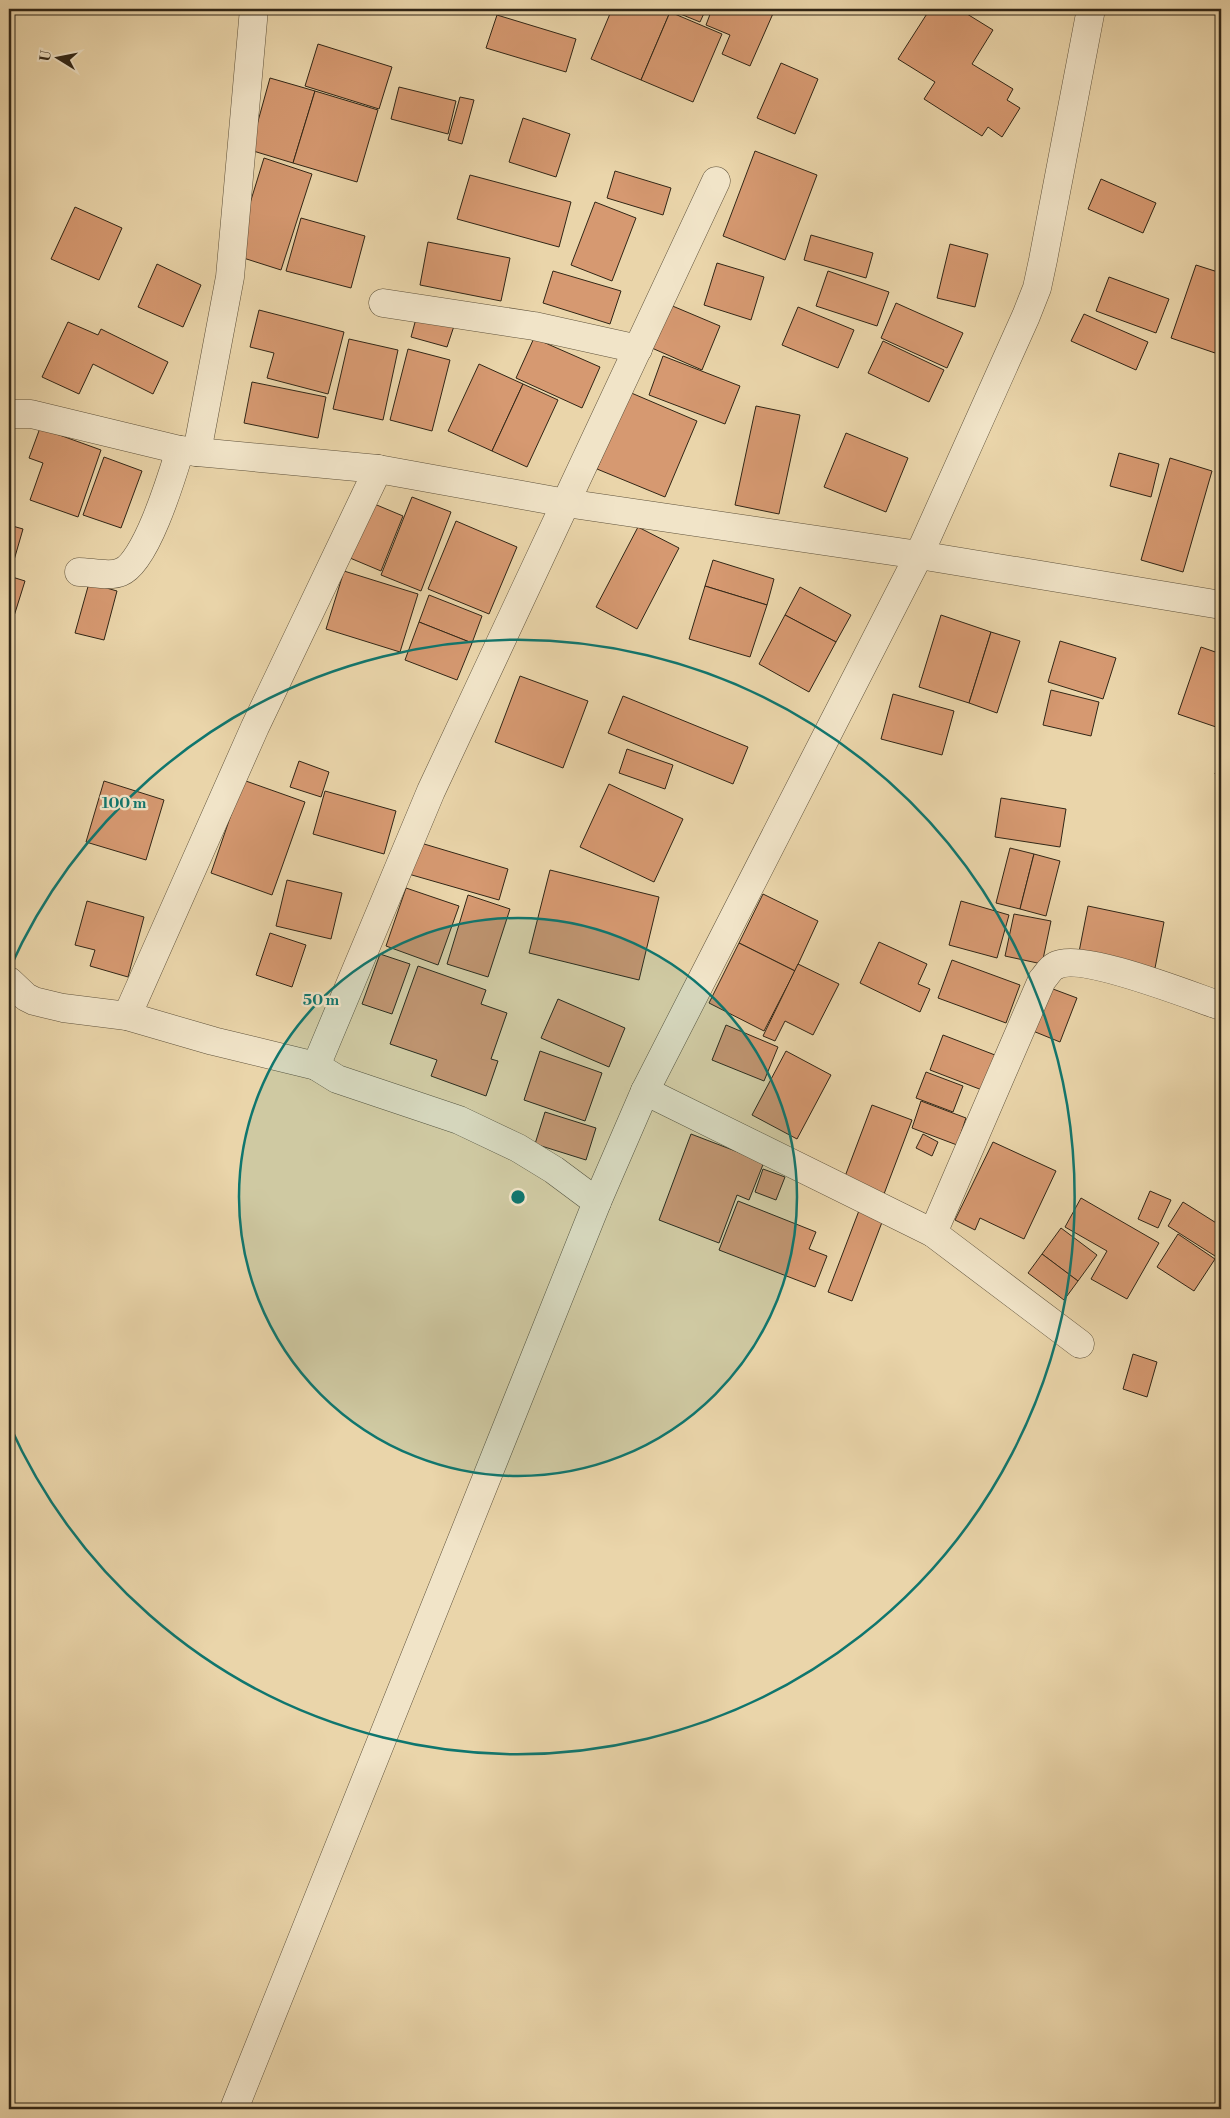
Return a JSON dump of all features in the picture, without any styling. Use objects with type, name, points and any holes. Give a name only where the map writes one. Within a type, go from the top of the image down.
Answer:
[{"type":"street","points":[[79,572],[119,574],[138,558],[162,501],[189,451],[230,277],[254,9]]},
{"type":"street","points":[[234,2109],[598,1202],[645,1091],[919,555],[1026,316],[1036,288],[1091,9]]},
{"type":"street","points":[[316,1066],[431,791],[716,181]]},
{"type":"street","points":[[383,303],[534,326],[638,349]]},
{"type":"street","points":[[9,414],[32,414],[189,451],[378,469],[566,503],[919,555],[1221,605]]},
{"type":"street","points":[[127,1016],[255,727],[378,469]]},
{"type":"street","points":[[933,1233],[1042,980],[1055,965],[1078,962],[1115,970],[1221,1006]]},
{"type":"street","points":[[9,981],[26,997],[34,1000],[63,1008],[127,1016],[213,1041],[316,1066],[337,1079],[459,1120],[518,1148],[554,1170],[598,1202]]},
{"type":"street","points":[[645,1091],[933,1233],[1080,1344]]},
{"type":"building","points":[[612,9],[662,9],[670,12],[641,80],[591,59]]},
{"type":"building","points":[[668,9],[706,9],[700,22]]},
{"type":"building","points":[[712,9],[775,9],[750,66],[722,54],[730,35],[706,25]]},
{"type":"building","points":[[930,9],[959,9],[993,30],[972,64],[1013,89],[1007,100],[1020,108],[1002,137],[988,127],[982,136],[924,99],[935,82],[898,59]]},
{"type":"building","points":[[670,12],[722,34],[693,102],[641,80]]},
{"type":"building","points":[[497,15],[576,39],[566,72],[486,48]]},
{"type":"building","points":[[318,44],[392,67],[379,109],[305,86]]},
{"type":"building","points":[[781,63],[818,79],[795,134],[757,118]]},
{"type":"building","points":[[270,78],[315,91],[293,163],[250,150]]},
{"type":"building","points":[[399,87],[456,101],[448,134],[391,119]]},
{"type":"building","points":[[315,91],[378,110],[357,182],[293,163]]},
{"type":"building","points":[[460,97],[474,100],[462,144],[448,140]]},
{"type":"building","points":[[523,118],[570,134],[556,177],[509,162]]},
{"type":"building","points":[[755,151],[817,175],[785,260],[723,236]]},
{"type":"building","points":[[264,158],[312,174],[281,270],[234,255]]},
{"type":"building","points":[[615,171],[671,188],[663,215],[607,198]]},
{"type":"building","points":[[470,175],[571,202],[559,247],[457,219]]},
{"type":"building","points":[[1101,179],[1156,203],[1143,233],[1088,209]]},
{"type":"building","points":[[595,202],[636,218],[612,281],[571,265]]},
{"type":"building","points":[[75,207],[122,228],[99,280],[51,259]]},
{"type":"building","points":[[301,218],[365,236],[351,288],[286,271]]},
{"type":"building","points":[[811,235],[873,253],[866,278],[804,260]]},
{"type":"building","points":[[428,242],[510,258],[501,301],[420,285]]},
{"type":"building","points":[[950,244],[988,254],[975,307],[937,298]]},
{"type":"building","points":[[717,263],[764,277],[751,320],[704,305]]},
{"type":"building","points":[[157,264],[201,285],[183,327],[138,307]]},
{"type":"building","points":[[1196,265],[1221,273],[1221,355],[1171,338]]},
{"type":"building","points":[[553,271],[621,291],[610,324],[543,303]]},
{"type":"building","points":[[828,271],[889,292],[877,326],[816,306]]},
{"type":"building","points":[[1109,277],[1169,299],[1156,333],[1096,311]]},
{"type":"building","points":[[663,302],[720,326],[702,370],[645,345]]},
{"type":"building","points":[[896,303],[963,333],[947,368],[881,338]]},
{"type":"building","points":[[798,307],[854,330],[838,368],[782,345]]},
{"type":"building","points":[[259,310],[344,332],[328,394],[267,378],[274,353],[250,347]]},
{"type":"building","points":[[1084,314],[1148,342],[1136,370],[1071,341]]},
{"type":"building","points":[[417,315],[454,326],[447,347],[411,337]]},
{"type":"building","points":[[68,322],[98,335],[101,329],[168,362],[153,394],[93,364],[79,394],[42,377]]},
{"type":"building","points":[[534,338],[600,367],[582,408],[516,378]]},
{"type":"building","points":[[349,339],[398,350],[383,420],[333,409]]},
{"type":"building","points":[[883,341],[944,370],[929,402],[868,373]]},
{"type":"building","points":[[408,349],[450,360],[432,431],[390,420]]},
{"type":"building","points":[[663,356],[740,386],[725,424],[649,395]]},
{"type":"building","points":[[479,364],[523,384],[492,451],[448,431]]},
{"type":"building","points":[[252,382],[326,397],[318,438],[244,423]]},
{"type":"building","points":[[523,384],[558,400],[527,467],[492,451]]},
{"type":"building","points":[[629,392],[697,421],[665,497],[597,469]]},
{"type":"building","points":[[756,406],[800,415],[779,514],[735,505]]},
{"type":"building","points":[[40,428],[101,450],[78,517],[30,500],[43,463],[29,458]]},
{"type":"building","points":[[846,433],[908,458],[886,512],[824,487]]},
{"type":"building","points":[[1119,453],[1159,464],[1151,497],[1110,486]]},
{"type":"building","points":[[104,457],[142,471],[121,528],[83,515]]},
{"type":"building","points":[[1170,458],[1212,471],[1183,572],[1141,560]]},
{"type":"building","points":[[412,497],[451,512],[421,591],[381,575]]},
{"type":"building","points":[[372,503],[403,516],[381,571],[350,558]]},
{"type":"building","points":[[456,521],[517,547],[489,614],[428,589]]},
{"type":"building","points":[[9,525],[23,529],[10,574],[9,573]]},
{"type":"building","points":[[638,527],[679,548],[637,629],[596,607]]},
{"type":"building","points":[[713,560],[774,579],[767,605],[705,586]]},
{"type":"building","points":[[344,571],[418,594],[400,652],[326,629]]},
{"type":"building","points":[[9,576],[25,581],[9,632]]},
{"type":"building","points":[[89,583],[117,591],[104,640],[75,633]]},
{"type":"building","points":[[705,586],[767,605],[750,657],[689,639]]},
{"type":"building","points":[[800,587],[851,615],[836,642],[785,615]]},
{"type":"building","points":[[429,595],[482,616],[472,643],[419,622]]},
{"type":"building","points":[[785,615],[836,642],[809,692],[759,664]]},
{"type":"building","points":[[941,615],[991,632],[969,703],[919,687]]},
{"type":"building","points":[[419,622],[472,643],[457,680],[405,660]]},
{"type":"building","points":[[991,632],[1020,641],[997,713],[969,703]]},
{"type":"building","points":[[1060,641],[1116,658],[1103,699],[1048,682]]},
{"type":"building","points":[[1201,647],[1221,654],[1221,722],[1219,728],[1178,714]]},
{"type":"building","points":[[520,676],[588,701],[563,768],[495,742]]},
{"type":"building","points":[[1051,690],[1099,702],[1091,736],[1043,725]]},
{"type":"building","points":[[893,694],[954,711],[942,755],[881,739]]},
{"type":"building","points":[[623,696],[748,747],[733,784],[608,733]]},
{"type":"building","points":[[627,749],[673,765],[665,789],[619,773]]},
{"type":"building","points":[[1221,757],[1221,776],[1215,774]]},
{"type":"building","points":[[299,761],[329,772],[321,797],[290,787]]},
{"type":"building","points":[[243,780],[305,802],[272,895],[211,873]]},
{"type":"building","points":[[104,781],[164,800],[146,860],[86,842]]},
{"type":"building","points":[[609,784],[683,819],[654,882],[580,847]]},
{"type":"building","points":[[325,791],[396,811],[384,854],[313,834]]},
{"type":"building","points":[[1001,798],[1066,809],[1060,847],[995,837]]},
{"type":"building","points":[[414,841],[508,869],[499,900],[405,873]]},
{"type":"building","points":[[1010,848],[1034,854],[1020,909],[996,903]]},
{"type":"building","points":[[1034,854],[1060,861],[1046,916],[1020,909]]},
{"type":"building","points":[[550,870],[659,897],[639,980],[529,953]]},
{"type":"building","points":[[287,880],[342,893],[331,939],[276,926]]},
{"type":"building","points":[[406,888],[459,906],[438,965],[386,946]]},
{"type":"building","points":[[763,894],[818,921],[795,971],[739,943]]},
{"type":"building","points":[[468,895],[510,909],[488,977],[447,964]]},
{"type":"building","points":[[87,901],[144,917],[128,977],[90,966],[95,950],[75,945]]},
{"type":"building","points":[[961,901],[1009,915],[997,958],[949,945]]},
{"type":"building","points":[[1088,906],[1164,922],[1155,968],[1079,952]]},
{"type":"building","points":[[1014,914],[1051,921],[1042,964],[1005,956]]},
{"type":"building","points":[[270,933],[306,945],[292,987],[256,975]]},
{"type":"building","points":[[879,942],[927,964],[918,984],[930,989],[920,1012],[860,983]]},
{"type":"building","points":[[739,943],[795,971],[764,1031],[709,1003]]},
{"type":"building","points":[[380,954],[410,964],[392,1014],[362,1004]]},
{"type":"building","points":[[952,960],[1020,985],[1006,1023],[938,998]]},
{"type":"building","points":[[798,964],[839,984],[813,1035],[785,1021],[775,1041],[763,1036]]},
{"type":"building","points":[[418,966],[486,990],[481,1004],[507,1013],[491,1059],[498,1061],[486,1096],[431,1076],[437,1060],[390,1044]]},
{"type":"building","points":[[1045,986],[1077,998],[1060,1042],[1028,1029]]},
{"type":"building","points":[[558,999],[625,1028],[609,1067],[541,1038]]},
{"type":"building","points":[[726,1025],[778,1047],[764,1081],[712,1060]]},
{"type":"building","points":[[943,1035],[995,1055],[982,1090],[930,1070]]},
{"type":"building","points":[[540,1051],[602,1073],[585,1121],[524,1100]]},
{"type":"building","points":[[786,1051],[831,1075],[797,1139],[752,1115]]},
{"type":"building","points":[[926,1072],[963,1086],[953,1112],[916,1098]]},
{"type":"building","points":[[921,1101],[966,1118],[957,1145],[912,1128]]},
{"type":"building","points":[[872,1105],[912,1120],[884,1194],[844,1179]]},
{"type":"building","points":[[545,1112],[596,1128],[586,1160],[535,1144]]},
{"type":"building","points":[[691,1134],[764,1162],[749,1200],[737,1195],[719,1243],[659,1220]]},
{"type":"building","points":[[923,1134],[938,1142],[932,1156],[916,1148]]},
{"type":"building","points":[[993,1142],[1056,1171],[1024,1239],[980,1218],[975,1230],[955,1220]]},
{"type":"building","points":[[763,1169],[785,1177],[776,1200],[755,1192]]},
{"type":"building","points":[[1150,1191],[1171,1200],[1158,1228],[1138,1219]]},
{"type":"building","points":[[1081,1198],[1159,1243],[1127,1299],[1091,1279],[1107,1251],[1065,1227]]},
{"type":"building","points":[[738,1201],[816,1232],[809,1249],[827,1256],[815,1287],[719,1250]]},
{"type":"building","points":[[1183,1202],[1221,1226],[1221,1247],[1215,1256],[1168,1226]]},
{"type":"building","points":[[860,1208],[884,1217],[852,1301],[828,1292]]},
{"type":"building","points":[[1061,1228],[1097,1255],[1078,1281],[1042,1254]]},
{"type":"building","points":[[1178,1234],[1215,1259],[1194,1291],[1157,1267]]},
{"type":"building","points":[[1042,1254],[1078,1281],[1064,1300],[1028,1273]]},
{"type":"building","points":[[1133,1354],[1157,1362],[1147,1397],[1123,1389]]}]
